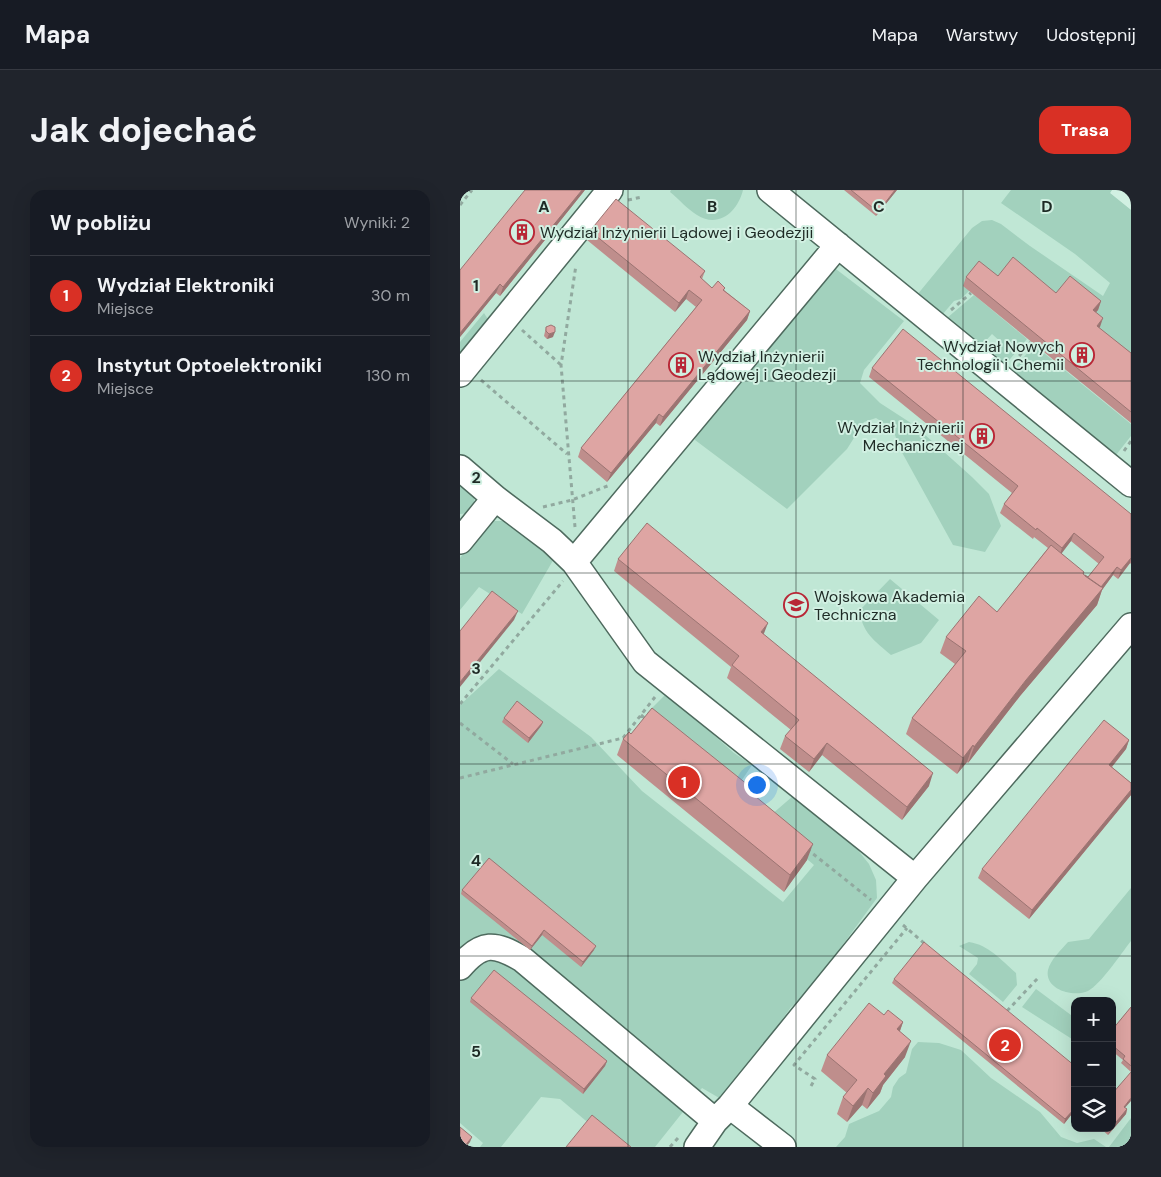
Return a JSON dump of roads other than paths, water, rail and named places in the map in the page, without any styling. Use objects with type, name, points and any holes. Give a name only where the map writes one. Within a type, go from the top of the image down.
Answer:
[{"type":"lane","points":[[463,370],[610,190]]},
{"type":"lane","points":[[770,190],[1131,484]]},
{"type":"lane","points":[[572,560],[838,245]]},
{"type":"lane","points":[[460,468],[572,560],[645,662],[915,878]]},
{"type":"lane","points":[[460,541],[496,498]]},
{"type":"lane","points":[[697,1147],[722,1113],[915,878],[1131,626]]},
{"type":"lane","points":[[460,967],[471,954],[486,947],[502,947],[722,1113],[784,1147]]},
{"type":"place","name":"Wydział Inżynierii Lądowej i Geodezjii","points":[[522,232]]},
{"type":"place","name":"Wydział Nowych Technologii i Chemii","points":[[1082,355]]},
{"type":"place","name":"Wydział Inżynierii Lądowej i Geodezji","points":[[681,365]]},
{"type":"place","name":"Wydział Inżynierii Mechanicznej","points":[[982,436]]},
{"type":"place","name":"Wojskowa Akademia Techniczna","points":[[796,605]]},
{"type":"place","name":"Wydział Elektroniki","points":[[684,782]]},
{"type":"place","name":"Instytut Optoelektroniki","points":[[1005,1045]]}]
